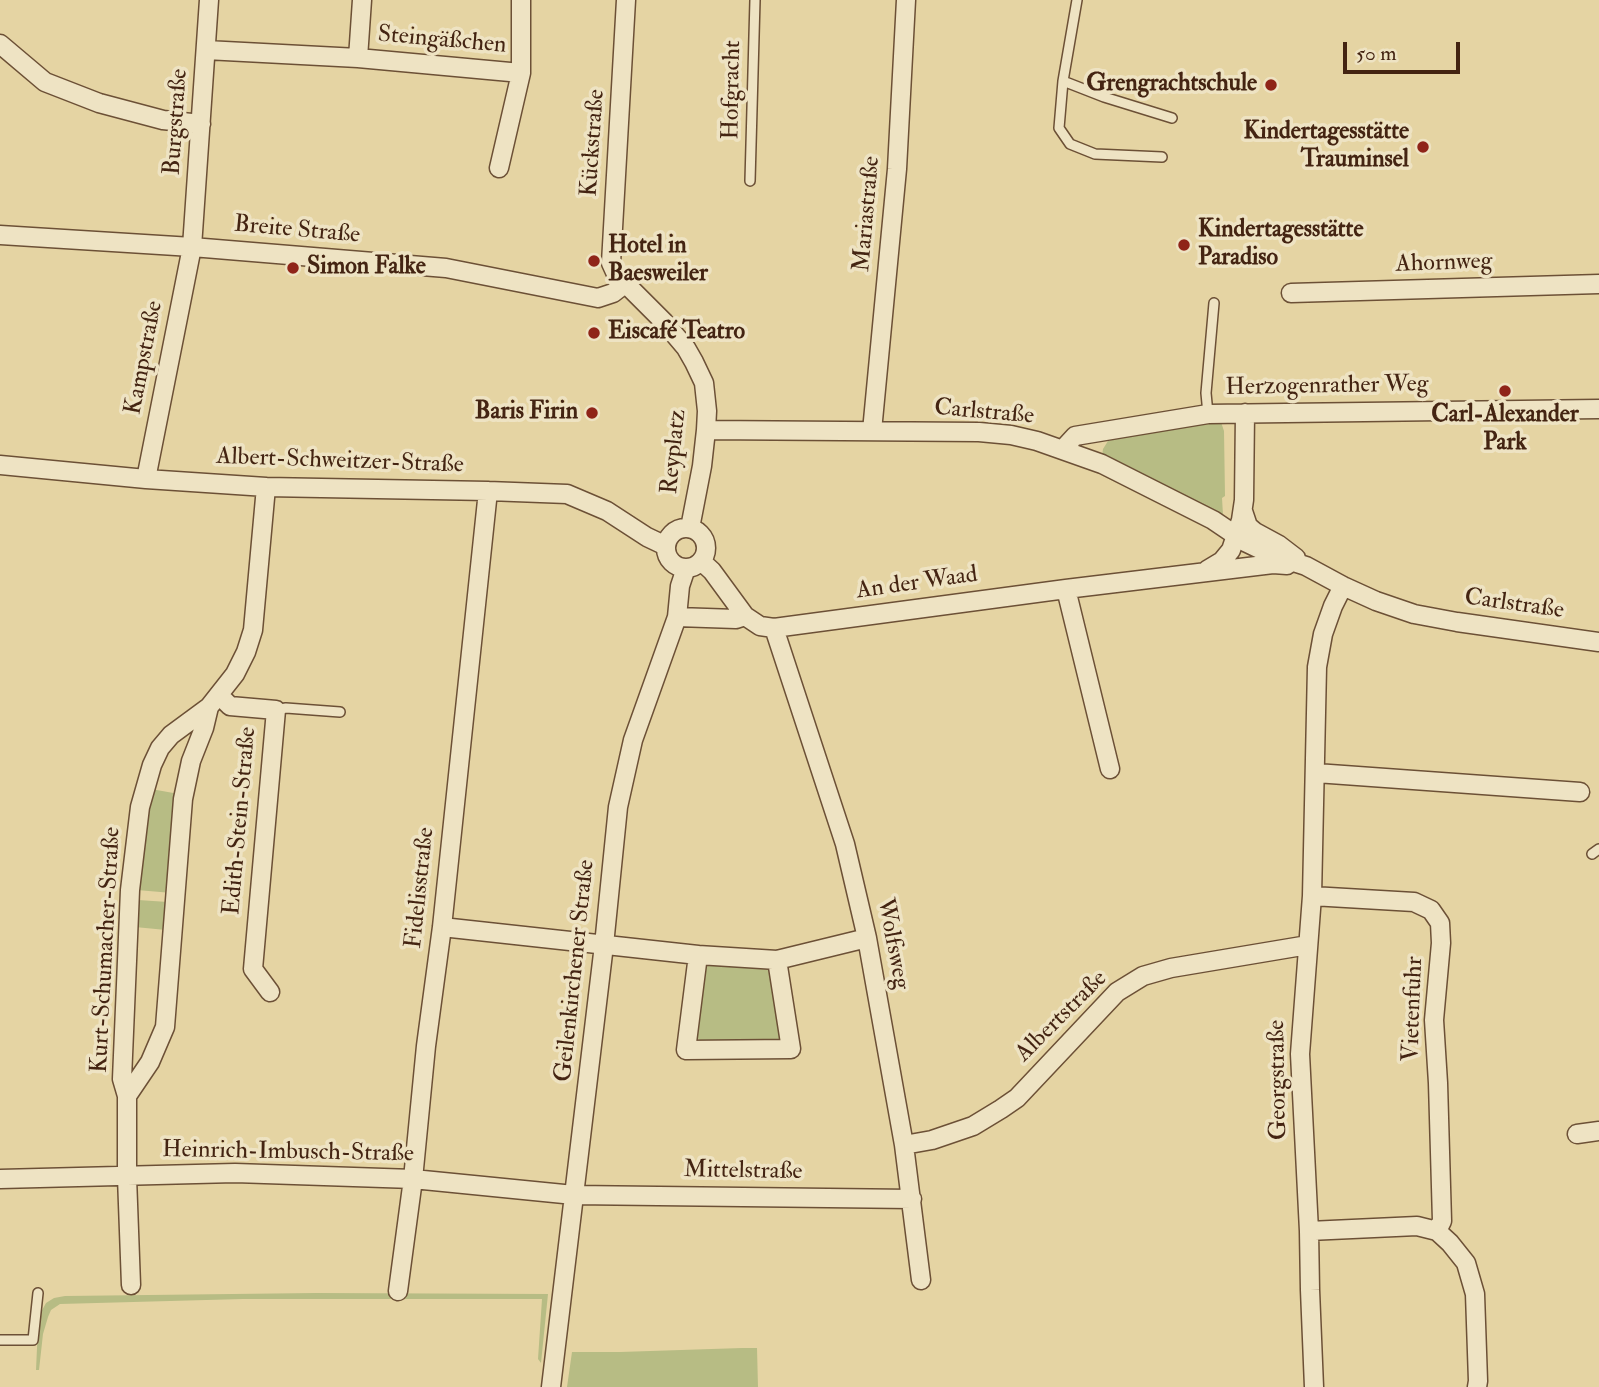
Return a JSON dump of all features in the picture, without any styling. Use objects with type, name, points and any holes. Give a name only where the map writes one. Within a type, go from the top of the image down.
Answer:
[{"type":"street","name":"Burgstraße","points":[[192,247],[209,0]]},
{"type":"street","name":"Steingäßchen","points":[[358,58],[362,0]]},
{"type":"street","points":[[499,168],[521,73],[521,0]]},
{"type":"street","name":"Kückstraße","points":[[626,0],[611,263],[616,274],[626,283]]},
{"type":"street","name":"Mariastraße","points":[[872,431],[897,169],[906,0]]},
{"type":"street","points":[[0,44],[46,82],[78,95],[163,120],[201,124]]},
{"type":"street","name":"Steingäßchen","points":[[206,50],[358,58],[521,73]]},
{"type":"street","name":"Breite Straße","points":[[0,234],[446,268],[598,298],[613,293],[626,283]]},
{"type":"street","name":"Kampstraße","points":[[146,479],[192,247]]},
{"type":"street","name":"Reyplatz","points":[[626,283],[686,348],[704,383],[706,430],[690,528]]},
{"type":"street","name":"Ahornweg","points":[[1292,293],[1599,284]]},
{"type":"street","name":"Herzogenrather Weg","points":[[1063,449],[1075,436],[1208,414],[1599,409]]},
{"type":"street","points":[[1236,534],[1244,500],[1245,413]]},
{"type":"street","name":"Carlstraße","points":[[706,430],[979,432],[1011,435],[1063,449],[1102,464],[1213,520],[1247,543],[1272,555],[1306,566]]},
{"type":"street","name":"Albert-Schweitzer-Straße","points":[[0,466],[266,487],[567,494],[607,511],[666,546]]},
{"type":"street","name":"Kurt-Schumacher-Straße","points":[[131,1285],[127,1096],[122,1079],[130,890],[140,807],[152,765],[160,748],[171,735],[214,701],[235,674],[246,652],[253,630],[266,487]]},
{"type":"street","name":"Fidelisstraße","points":[[398,1291],[442,927],[488,491]]},
{"type":"street","name":"Carlstraße","points":[[1243,511],[1248,526],[1255,532],[1279,545],[1306,566],[1376,601],[1415,614],[1457,622],[1599,642]]},
{"type":"street","points":[[694,565],[706,554],[704,538],[690,528],[683,528],[670,536],[666,546],[671,561],[676,565],[694,565],[712,571],[745,616],[760,626],[774,628]]},
{"type":"street","name":"An der Waad","points":[[1193,574],[1222,561],[1234,547],[1236,534]]},
{"type":"street","name":"An der Waad","points":[[774,628],[1273,564],[1306,566]]},
{"type":"street","name":"Geilenkirchener Straße","points":[[551,1387],[618,807],[633,740],[677,617],[680,586],[694,565]]},
{"type":"street","name":"Georgstraße","points":[[1314,1387],[1300,1054],[1312,896],[1317,667],[1323,634],[1343,586]]},
{"type":"street","points":[[1066,589],[1110,769]]},
{"type":"street","points":[[677,617],[736,619],[745,616]]},
{"type":"street","name":"Wolfsweg","points":[[774,628],[845,844],[867,938],[904,1145],[921,1280]]},
{"type":"street","name":"Kurt-Schumacher-Straße","points":[[127,1096],[150,1062],[165,1027],[183,799],[191,761],[214,701]]},
{"type":"street","name":"Edith-Stein-Straße","points":[[214,701],[230,706],[276,710],[253,969],[270,992]]},
{"type":"street","points":[[1316,773],[1580,792]]},
{"type":"street","name":"Vietenfuhr","points":[[1312,896],[1414,902],[1431,910],[1440,923],[1441,943],[1434,1020],[1442,1221],[1437,1231]]},
{"type":"street","points":[[442,927],[698,956],[777,960],[867,938]]},
{"type":"street","name":"Albertstraße","points":[[904,1145],[932,1140],[973,1126],[1001,1110],[1017,1098],[1117,992],[1143,976],[1171,968],[1307,945]]},
{"type":"street","points":[[698,956],[686,1050],[791,1049],[777,960]]},
{"type":"street","points":[[1577,1134],[1599,1130]]},
{"type":"street","name":"Heinrich-Imbusch-Straße","points":[[0,1179],[235,1173],[413,1178],[574,1195]]},
{"type":"street","name":"Mittelstraße","points":[[574,1195],[912,1199]]},
{"type":"street","points":[[1309,1231],[1417,1226],[1437,1231],[1450,1243],[1466,1263],[1475,1294],[1477,1387]]},
{"type":"lane","name":"Hofgracht","points":[[750,181],[755,0]]},
{"type":"lane","points":[[1077,0],[1063,80],[1059,128],[1070,144],[1096,154],[1162,157]]},
{"type":"lane","points":[[1063,80],[1104,97],[1172,118]]},
{"type":"lane","points":[[1208,414],[1206,393],[1214,303]]},
{"type":"lane","points":[[276,710],[286,708],[340,712]]},
{"type":"lane","points":[[0,1340],[33,1340],[38,1293]]},
{"type":"green space","points":[[1221,422],[1224,431],[1223,515],[1102,456],[1108,441],[1120,437]]},
{"type":"green space","points":[[151,789],[179,794],[172,893],[137,890]]},
{"type":"green space","points":[[138,900],[168,902],[166,930],[135,927]]},
{"type":"green space","points":[[709,964],[771,965],[784,1042],[708,1044],[696,1038],[703,971]]},
{"type":"green space","points":[[316,1293],[548,1294],[541,1363],[538,1359],[542,1299],[243,1299],[60,1304],[51,1310],[48,1317],[39,1370],[36,1370],[40,1314],[46,1303],[54,1298]]},
{"type":"green space","points":[[757,1348],[758,1387],[567,1387],[572,1352]]},
{"type":"place","name":"Grengrachtschule","points":[[1271,85]]},
{"type":"place","name":"Kindertagesstätte Trauminsel","points":[[1423,147]]},
{"type":"place","name":"Kindertagesstätte Paradiso","points":[[1184,245]]},
{"type":"place","name":"Hotel in Baesweiler","points":[[594,261]]},
{"type":"place","name":"Simon Falke","points":[[293,268]]},
{"type":"place","name":"Eiscafé Teatro","points":[[594,333]]},
{"type":"place","name":"Carl-Alexander Park","points":[[1505,391]]},
{"type":"place","name":"Baris Firin","points":[[592,413]]}]
